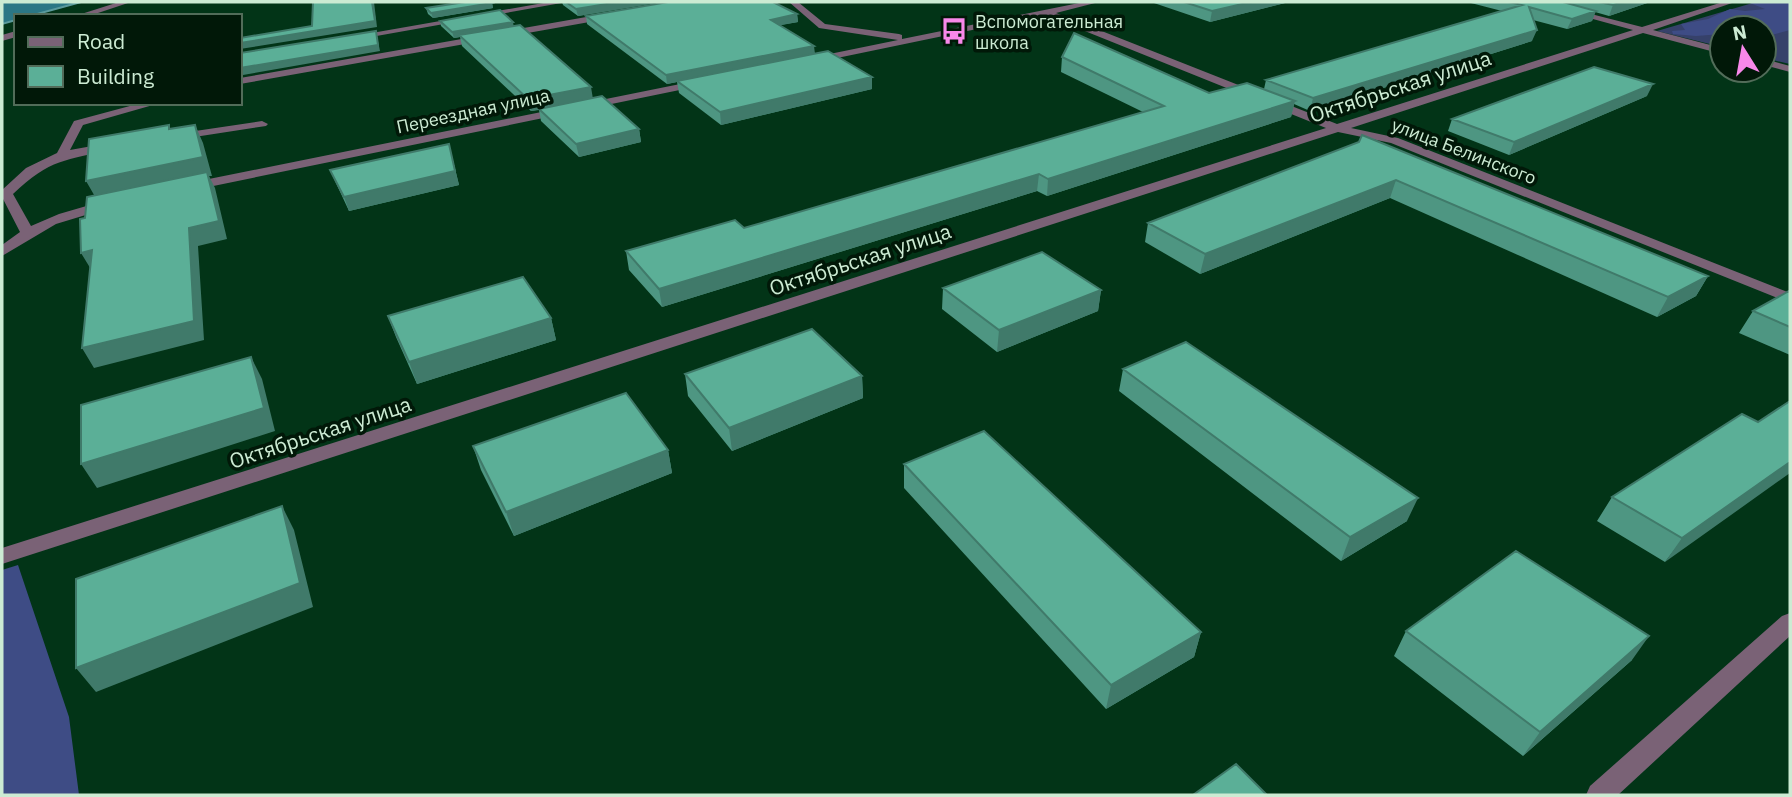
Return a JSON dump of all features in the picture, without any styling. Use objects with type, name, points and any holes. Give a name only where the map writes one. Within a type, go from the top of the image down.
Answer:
[{"type":"street","points":[[86,14],[127,2]]},
{"type":"street","points":[[348,38],[563,2]]},
{"type":"street","points":[[793,2],[822,26],[913,39]]},
{"type":"street","points":[[804,61],[1094,2]]},
{"type":"street","points":[[1535,2],[1708,47]]},
{"type":"street","name":"Октябрьская улица","points":[[2,556],[1731,2]]},
{"type":"street","name":"улица Белинского","points":[[1046,12],[1337,128],[1394,141],[1790,298]]},
{"type":"street","points":[[242,81],[621,14]]},
{"type":"street","name":"Переездная улица","points":[[179,189],[709,81]]},
{"type":"street","points":[[62,155],[78,123],[147,105]]},
{"type":"street","points":[[155,140],[262,124]]},
{"type":"street","points":[[27,232],[6,193],[30,171],[62,155],[128,145]]},
{"type":"street","points":[[2,253],[27,232],[62,216],[125,200]]},
{"type":"street","points":[[1599,795],[1790,622]]},
{"type":"shaded area","points":[[2,2],[81,2],[37,14],[14,14],[14,21],[2,24]]},
{"type":"shaded area","points":[[1756,2],[1790,2],[1790,64],[1778,61],[1778,14],[1715,14]]},
{"type":"shaded area","points":[[1790,2],[1790,30],[1778,33],[1778,14],[1719,14],[1730,9],[1765,9],[1750,3]]},
{"type":"shaded area","points":[[1708,16],[1708,44],[1657,31]]},
{"type":"shaded area","points":[[1708,19],[1708,35],[1673,34],[1672,31],[1685,30],[1681,24]]},
{"type":"shaded area","points":[[18,565],[69,717],[79,795],[2,795],[2,570]]},
{"type":"building","points":[[313,2],[372,2],[375,21],[242,43],[242,38],[312,26]]},
{"type":"building","points":[[465,2],[492,3],[431,13],[426,8]]},
{"type":"building","points":[[566,2],[619,2],[576,9]]},
{"type":"building","points":[[668,2],[773,2],[797,14],[771,20],[814,46],[666,75],[586,16]]},
{"type":"building","points":[[1184,2],[1251,2],[1212,11]]},
{"type":"building","points":[[1509,2],[1563,2],[1596,11],[1572,19],[1529,7],[1537,30],[1313,98],[1266,80],[1522,5]]},
{"type":"building","points":[[1599,2],[1624,2],[1613,5]]},
{"type":"building","points":[[500,10],[513,22],[452,32],[440,21]]},
{"type":"building","points":[[520,25],[591,87],[528,99],[459,35]]},
{"type":"building","points":[[376,31],[378,45],[242,68],[242,53]]},
{"type":"building","points":[[1074,33],[1209,93],[1247,83],[1295,101],[1048,179],[1039,174],[659,289],[626,251],[735,220],[744,228],[1164,106],[1062,57]]},
{"type":"building","points":[[828,51],[872,77],[720,112],[677,81]]},
{"type":"building","points":[[1594,67],[1653,84],[1514,142],[1452,119]]},
{"type":"building","points":[[602,96],[639,129],[576,144],[539,109]]},
{"type":"building","points":[[169,125],[169,129],[195,125],[203,157],[86,181],[89,139]]},
{"type":"building","points":[[1362,135],[1708,276],[1668,297],[1396,180],[1205,254],[1148,223],[1359,142]]},
{"type":"building","points":[[449,144],[455,171],[344,197],[330,170]]},
{"type":"building","points":[[207,172],[219,221],[189,228],[194,321],[82,348],[92,250],[81,253],[80,219],[85,218],[87,197]]},
{"type":"building","points":[[1042,252],[1101,290],[999,330],[943,288]]},
{"type":"building","points":[[523,277],[551,318],[409,362],[388,316]]},
{"type":"building","points":[[1790,291],[1790,327],[1753,311]]},
{"type":"building","points":[[812,329],[862,376],[729,428],[685,374]]},
{"type":"building","points":[[1186,342],[1418,498],[1350,537],[1123,369]]},
{"type":"building","points":[[251,357],[264,408],[81,464],[81,405]]},
{"type":"building","points":[[626,393],[668,450],[506,512],[473,446]]},
{"type":"building","points":[[1790,401],[1790,462],[1682,538],[1612,497],[1742,414],[1758,422]]},
{"type":"building","points":[[984,431],[1201,632],[1111,685],[904,464]]},
{"type":"building","points":[[282,506],[300,583],[76,668],[76,579]]},
{"type":"building","points":[[1516,551],[1649,636],[1540,732],[1406,631]]},
{"type":"building","points":[[1236,764],[1267,795],[1193,795]]},
{"type":"place","name":"Вспомогательная школа","points":[[954,31]]}]
